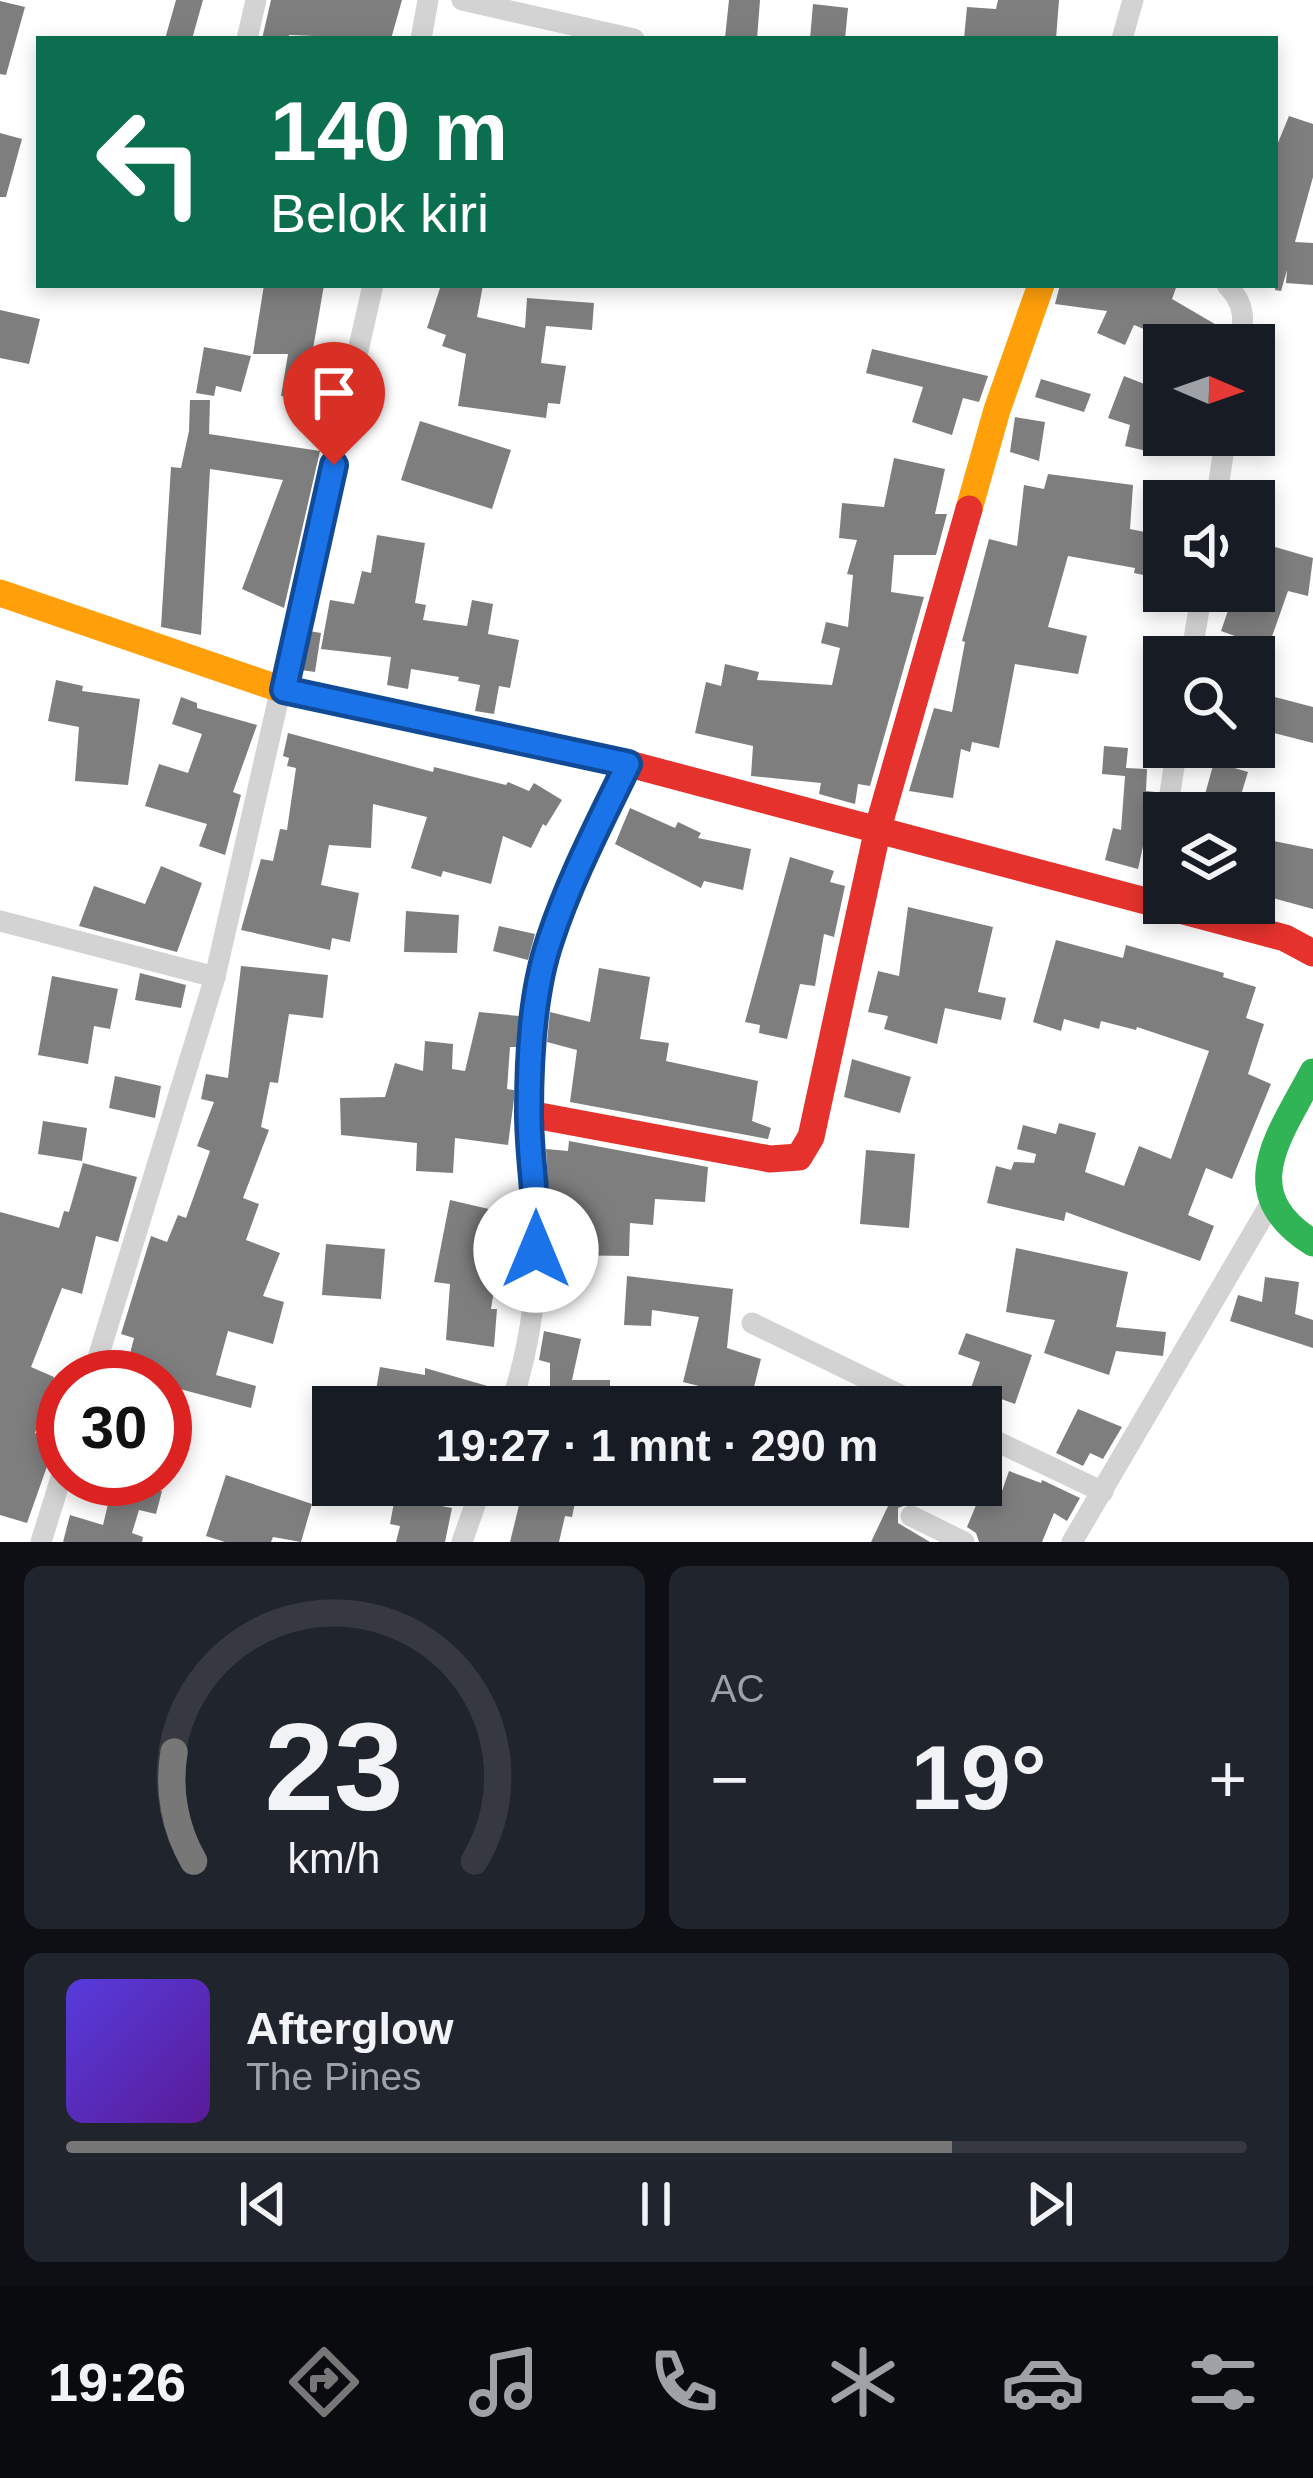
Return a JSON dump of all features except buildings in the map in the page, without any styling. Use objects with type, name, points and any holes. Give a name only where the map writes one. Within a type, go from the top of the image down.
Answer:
[{"type":"street","points":[[248,36],[256,0]]},
{"type":"street","points":[[422,36],[428,0]]},
{"type":"street","points":[[461,0],[621,36]]},
{"type":"street","points":[[1123,36],[1133,0]]},
{"type":"street","points":[[100,1350],[215,977],[373,288]]},
{"type":"street","points":[[529,1114],[770,1159],[799,1157],[811,1137],[878,827],[997,410],[1040,288]]},
{"type":"street","points":[[1230,288],[1240,299],[1244,324]]},
{"type":"street","points":[[0,592],[284,690],[628,764],[1143,897]]},
{"type":"street","points":[[517,1386],[533,1288],[538,1211],[529,1114],[538,985],[549,941],[583,857],[628,764]]},
{"type":"street","points":[[0,921],[215,977]]},
{"type":"street","points":[[1236,924],[1285,938],[1313,953]]},
{"type":"street","points":[[1313,1072],[1266,1177],[1269,1206],[1284,1229],[1313,1243]]},
{"type":"street","points":[[1072,1542],[1269,1206]]},
{"type":"street","points":[[752,1323],[882,1386]]},
{"type":"street","points":[[1002,1444],[1103,1492]]},
{"type":"street","points":[[41,1542],[52,1506]]},
{"type":"street","points":[[462,1542],[475,1506]]},
{"type":"street","points":[[911,1516],[964,1542]]},
{"type":"traffic: fast","points":[[1313,1072],[1277,1141],[1269,1184],[1274,1204],[1313,1243]]},
{"type":"traffic: slow","points":[[969,509],[1040,288]]},
{"type":"traffic: slow","points":[[0,593],[283,690],[633,765]]},
{"type":"traffic: jam","points":[[529,1114],[770,1159],[799,1157],[811,1137],[878,828],[969,509]]},
{"type":"traffic: jam","points":[[633,765],[1285,938],[1313,953]]},
{"type":"route","points":[[334,465],[284,690],[628,764],[583,857],[549,941],[538,985],[529,1114],[538,1211],[536,1250]]}]
